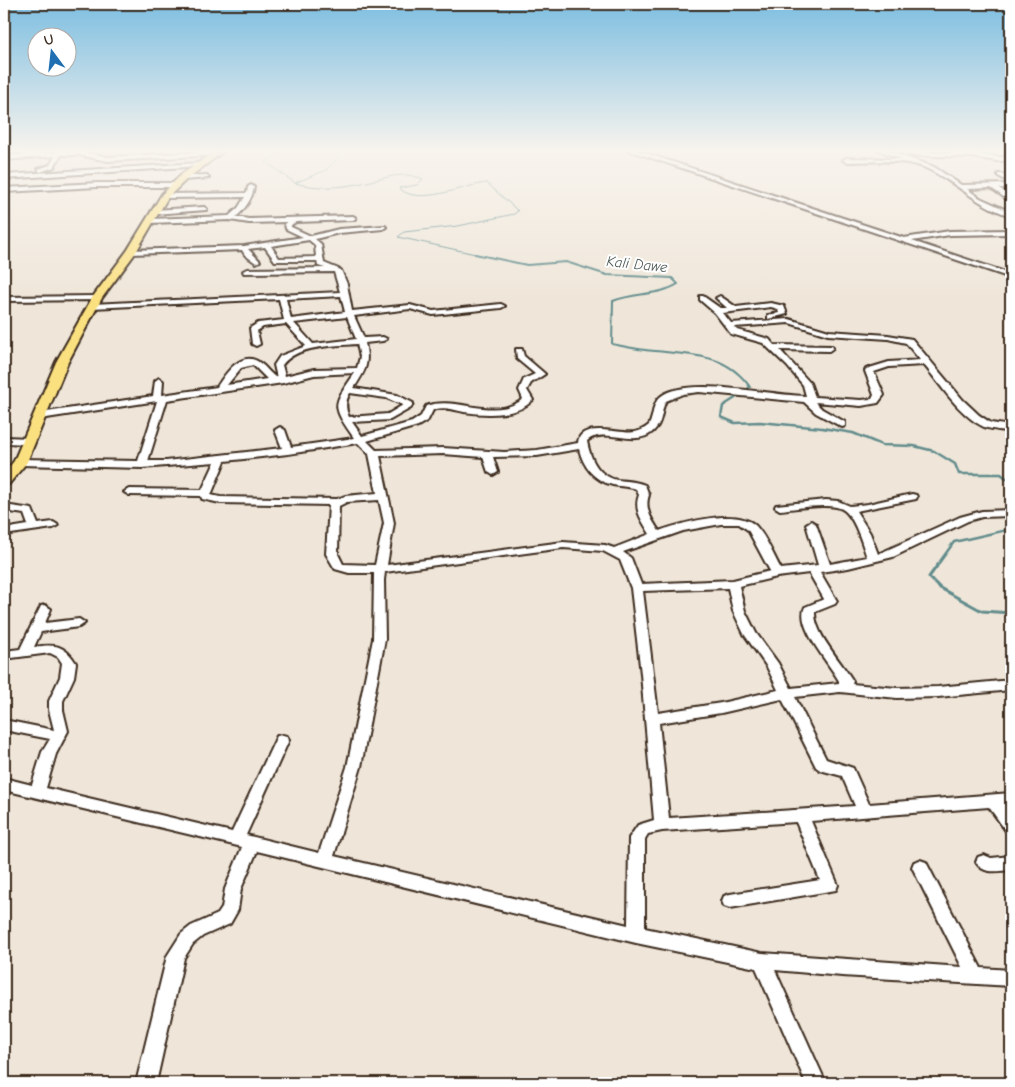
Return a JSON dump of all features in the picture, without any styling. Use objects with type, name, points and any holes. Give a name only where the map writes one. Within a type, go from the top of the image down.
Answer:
[{"type":"main road","points":[[4,481],[20,462],[62,362],[95,302],[131,252],[162,200]]},
{"type":"street","points":[[230,218],[240,211],[246,200]]},
{"type":"street","points":[[780,200],[1011,276]]},
{"type":"street","points":[[982,200],[1011,214]]},
{"type":"street","points":[[994,207],[1011,205]]},
{"type":"street","points":[[154,212],[202,210],[192,219]]},
{"type":"street","points":[[150,221],[230,218],[248,221],[353,218]]},
{"type":"street","points":[[322,234],[326,218]]},
{"type":"street","points":[[295,219],[288,224],[288,228],[310,238],[318,244],[321,264],[337,270],[343,284],[343,294],[361,341],[364,357],[361,370],[342,399],[341,410],[360,440],[374,454],[389,523],[378,580],[379,638],[354,767],[325,860]]},
{"type":"street","points":[[131,252],[244,248],[310,238],[322,234],[383,228]]},
{"type":"street","points":[[901,240],[950,233],[1011,232]]},
{"type":"street","points":[[267,245],[278,260],[320,259]]},
{"type":"street","points":[[244,248],[246,254],[256,261]]},
{"type":"street","points":[[247,271],[337,270]]},
{"type":"street","points":[[4,299],[95,302],[343,294]]},
{"type":"street","points":[[282,297],[288,322],[311,347]]},
{"type":"street","points":[[703,298],[718,311],[738,334],[762,338],[790,364],[807,385],[809,399],[824,415],[842,424]]},
{"type":"street","points":[[720,298],[734,309]]},
{"type":"street","points":[[718,311],[771,305],[781,308],[783,311],[783,314],[778,316],[728,323]]},
{"type":"street","points":[[256,344],[253,330],[256,326],[405,307],[433,313],[501,306]]},
{"type":"street","points":[[728,323],[789,321],[828,333],[902,338],[912,343],[960,402],[976,417],[988,425],[1011,428]]},
{"type":"street","points":[[279,380],[278,368],[282,359],[311,347],[383,339]]},
{"type":"street","points":[[771,347],[829,348]]},
{"type":"street","points":[[20,462],[142,465],[221,459],[360,440],[415,424],[425,418],[429,408],[435,405],[444,404],[463,409],[493,410],[524,405],[528,400],[522,390],[523,386],[527,381],[541,374],[520,357],[519,351]]},
{"type":"street","points":[[220,389],[237,366],[248,362],[255,363],[279,380]]},
{"type":"street","points":[[656,534],[642,507],[644,495],[641,487],[635,484],[612,482],[600,477],[583,451],[582,440],[585,437],[599,432],[624,436],[644,433],[657,422],[658,404],[662,399],[674,393],[699,390],[851,403],[875,401],[879,395],[869,371],[884,366],[927,362]]},
{"type":"street","points":[[40,416],[279,380],[326,370],[361,370]]},
{"type":"street","points":[[142,465],[160,398],[160,381]]},
{"type":"street","points":[[346,420],[390,417],[408,406],[408,403],[404,400],[347,390]]},
{"type":"street","points":[[280,430],[288,451]]},
{"type":"street","points":[[4,440],[30,441]]},
{"type":"street","points":[[374,454],[435,451],[487,455],[537,453],[582,445]]},
{"type":"street","points":[[487,455],[493,472]]},
{"type":"street","points":[[221,459],[206,497],[220,500],[336,502],[384,496]]},
{"type":"street","points":[[129,492],[206,493]]},
{"type":"street","points":[[780,507],[826,503],[838,504],[849,508],[868,507],[912,497]]},
{"type":"street","points":[[336,502],[334,505],[332,554],[339,567],[349,569],[380,568],[563,545],[605,548],[625,558],[637,588],[662,825]]},
{"type":"street","points":[[4,508],[28,511],[34,528]]},
{"type":"street","points":[[849,508],[864,533],[874,559]]},
{"type":"street","points":[[637,588],[734,584],[777,573],[874,559],[889,555],[964,519],[982,514],[1011,513]]},
{"type":"street","points":[[614,552],[656,534],[695,524],[728,520],[748,524],[756,533],[777,573]]},
{"type":"street","points":[[810,524],[819,567],[831,601],[809,610],[808,622],[844,677],[846,683],[842,688]]},
{"type":"street","points":[[4,532],[54,525]]},
{"type":"street","points":[[734,584],[739,611],[750,634],[773,666],[821,763],[825,766],[844,770],[851,775],[865,812]]},
{"type":"street","points":[[25,652],[45,609]]},
{"type":"street","points":[[37,628],[79,623]]},
{"type":"street","points":[[4,655],[50,650],[58,651],[70,664],[68,677],[56,701],[61,731],[50,752],[37,792]]},
{"type":"street","points":[[652,719],[721,708],[787,694],[842,688],[897,693],[938,692],[1011,685]]},
{"type":"street","points":[[4,725],[59,736]]},
{"type":"street","points":[[146,1083],[176,956],[187,939],[197,931],[224,919],[230,910],[244,841],[282,740]]},
{"type":"street","points":[[4,784],[636,935],[762,961],[842,968],[1011,978]]},
{"type":"street","points":[[636,935],[637,838],[643,829],[662,825],[865,812],[1011,800]]},
{"type":"street","points":[[994,802],[1011,827]]},
{"type":"street","points":[[730,901],[830,884],[801,816]]},
{"type":"street","points":[[984,862],[989,865],[1011,863]]},
{"type":"street","points":[[920,867],[976,976]]},
{"type":"street","points":[[762,961],[816,1083]]},
{"type":"waterway","name":"Kali Dawe","points":[[480,255],[398,237],[404,232],[458,226],[514,214],[518,211],[506,200]]},
{"type":"waterway","name":"Kali Dawe","points":[[475,254],[527,265],[566,262],[607,275],[672,278],[678,284],[671,288],[613,301],[612,344],[644,350],[695,355],[719,362],[741,376],[750,387],[744,391],[746,390]]},
{"type":"waterway","name":"Kali Dawe","points":[[740,395],[723,406],[721,417],[735,423],[760,422],[822,428],[853,433],[882,445],[914,446],[934,451],[955,464],[959,474],[1001,474],[1011,482]]},
{"type":"waterway","name":"Kali Dawe","points":[[936,567],[954,542],[1011,529]]},
{"type":"waterway","name":"Kali Dawe","points":[[937,566],[929,577],[940,588],[982,611],[1011,613]]}]
